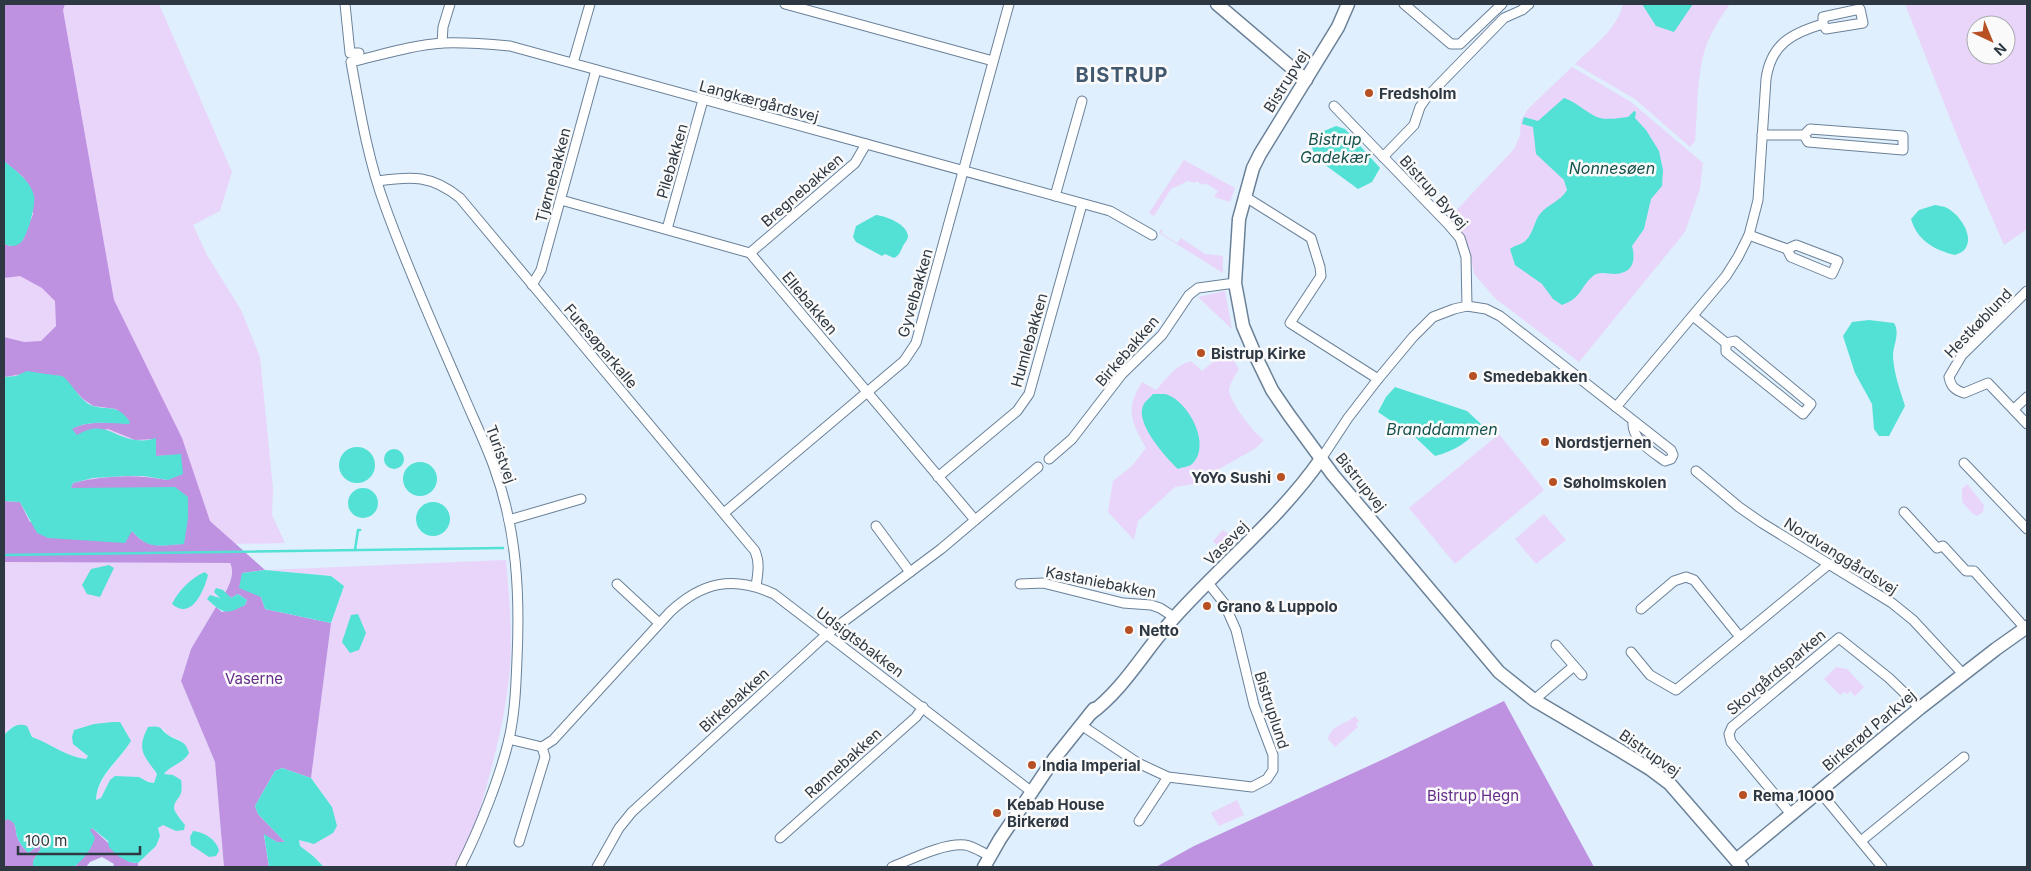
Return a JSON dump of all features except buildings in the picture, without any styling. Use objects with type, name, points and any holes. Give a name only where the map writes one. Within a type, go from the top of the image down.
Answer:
[{"type":"main road","points":[[1217,4],[1306,80]]},
{"type":"main road","name":"Bistrupvej","points":[[1348,4],[1338,28],[1260,154],[1253,168],[1244,196],[1237,238],[1235,283],[1243,326],[1260,366],[1272,390],[1321,460],[1499,672],[1534,700],[1650,769],[1670,784],[1739,864]]},
{"type":"main road","name":"Vasevej","points":[[987,862],[1054,759],[1090,714],[1120,687],[1174,617],[1284,506],[1321,460]]},
{"type":"main road","name":"Birkerød Parkvej","points":[[1739,864],[1791,814],[1920,708],[2026,628]]},
{"type":"street","points":[[345,4],[350,54],[359,53]]},
{"type":"street","points":[[442,43],[443,27],[450,4]]},
{"type":"street","points":[[573,63],[590,4]]},
{"type":"street","points":[[784,4],[993,61]]},
{"type":"street","name":"Gyvelbakken","points":[[724,513],[904,361],[916,343],[1009,4]]},
{"type":"street","points":[[1404,4],[1451,44],[1460,44],[1502,4]]},
{"type":"street","name":"Bistrup Byvej","points":[[1383,157],[1414,125],[1420,107],[1426,98],[1504,18],[1522,10],[1529,4]]},
{"type":"street","points":[[1616,408],[1726,276],[1738,257],[1749,235],[1758,200],[1768,66],[1774,53],[1785,40],[1801,30],[1823,24]]},
{"type":"street","name":"Langkærgårdsvej","points":[[351,62],[408,48],[442,43],[483,43],[510,46],[1110,211],[1152,235]]},
{"type":"street","name":"Turistvej","points":[[351,62],[364,132],[384,204],[415,284],[495,468],[516,555],[518,584],[516,688],[509,739],[492,790],[461,865]]},
{"type":"street","name":"Tjørnebakken","points":[[532,285],[541,270],[596,70]]},
{"type":"street","name":"Pilebakken","points":[[667,230],[703,100]]},
{"type":"street","points":[[1055,196],[1082,101]]},
{"type":"street","name":"Bistrup Byvej","points":[[1334,106],[1460,238],[1466,257],[1467,306]]},
{"type":"street","points":[[1762,135],[1804,135],[1810,129],[1903,136],[1904,144],[1903,150],[1818,143],[1808,142],[1804,135]]},
{"type":"street","name":"Bregnebakken","points":[[750,253],[854,163],[866,144]]},
{"type":"street","name":"Furesøparkalle","points":[[378,181],[408,177],[430,180],[447,188],[460,198],[755,551],[759,568],[756,586]]},
{"type":"street","points":[[1244,196],[1311,238],[1321,276],[1290,323],[1378,379]]},
{"type":"street","points":[[561,200],[750,253]]},
{"type":"street","name":"Humlebakken","points":[[938,477],[1017,411],[1029,394],[1082,204]]},
{"type":"street","points":[[1749,235],[1787,249],[1792,257],[1832,274],[1838,261],[1796,245],[1787,249]]},
{"type":"street","name":"Ellebakken","points":[[750,253],[975,520]]},
{"type":"street","name":"Birkebakken","points":[[1049,459],[1072,439],[1122,374],[1162,335],[1189,295],[1198,288],[1235,283]]},
{"type":"street","name":"Hestkøblund","points":[[2027,291],[1962,355],[1949,377],[1950,384],[1955,390],[1964,393],[1988,383],[2027,424]]},
{"type":"street","points":[[1321,460],[1348,418],[1413,337],[1433,317],[1467,306],[1486,309],[1500,316],[1671,450],[1673,455],[1671,459],[1665,461],[1636,437],[1632,428],[1633,421]]},
{"type":"street","points":[[1692,316],[1726,343]]},
{"type":"street","points":[[1735,341],[1811,404],[1803,414],[1726,352],[1726,343],[1735,341]]},
{"type":"street","points":[[2014,409],[2027,397]]},
{"type":"street","points":[[1964,464],[2027,528]]},
{"type":"street","name":"Birkebakken","points":[[597,867],[619,828],[632,812],[827,634],[910,572],[1038,467]]},
{"type":"street","name":"Nordvanggårdsvej","points":[[1696,471],[1754,518],[1892,603],[1913,620],[1963,674]]},
{"type":"street","points":[[509,520],[581,499]]},
{"type":"street","name":"Birkerød Parkvej","points":[[1904,512],[1937,548],[1942,546],[1966,571],[1974,571],[2026,628]]},
{"type":"street","points":[[876,526],[910,572]]},
{"type":"street","points":[[1630,652],[1650,675],[1676,690],[1829,564]]},
{"type":"street","points":[[1641,609],[1674,581],[1686,577],[1694,580],[1740,637]]},
{"type":"street","name":"Udsigtsbakken","points":[[542,747],[553,740],[683,599],[717,584],[736,583],[756,586],[774,594],[1032,792]]},
{"type":"street","name":"Kastaniebakken","points":[[1020,584],[1043,583],[1123,603],[1151,605],[1160,608],[1174,617]]},
{"type":"street","name":"Bistruplund","points":[[1082,725],[1138,764],[1168,777],[1252,787],[1268,780],[1273,770],[1273,756],[1254,705],[1236,630],[1224,604],[1208,583]]},
{"type":"street","points":[[617,584],[659,623]]},
{"type":"street","name":"Skovgårdsparken","points":[[1791,814],[1731,742],[1729,734],[1732,727],[1839,638],[1888,678],[1920,708]]},
{"type":"street","points":[[1556,645],[1582,675]]},
{"type":"street","points":[[1534,700],[1574,666]]},
{"type":"street","name":"Rønnebakken","points":[[780,838],[916,717],[923,707]]},
{"type":"street","points":[[509,739],[542,747],[545,756],[519,842]]},
{"type":"street","points":[[1860,841],[1964,757]]},
{"type":"street","points":[[1139,822],[1168,777]]},
{"type":"street","points":[[1820,792],[1882,867]]},
{"type":"street","points":[[892,867],[950,846],[966,845],[987,862]]},
{"type":"shaded area","points":[[4,4],[159,4],[232,172],[220,211],[193,225],[207,255],[241,310],[260,357],[273,489],[272,515],[285,543],[186,545],[4,501],[125,414],[4,377],[4,244],[23,240],[33,214],[24,178],[4,161]]},
{"type":"shaded area","points":[[1623,4],[1730,4],[1713,31],[1704,53],[1699,77],[1695,141],[1690,147],[1635,99],[1575,64],[1610,30],[1616,22]]},
{"type":"shaded area","points":[[1905,4],[2027,4],[2027,229],[2004,245],[1961,146]]},
{"type":"shaded area","points":[[1572,67],[1631,102],[1703,163],[1700,189],[1685,232],[1579,362],[1496,299],[1474,274],[1469,248],[1449,218],[1514,149],[1520,135],[1521,120],[1528,109]]},
{"type":"shaded area","points":[[1184,160],[1235,188],[1230,202],[1214,197],[1218,191],[1205,183],[1203,185],[1196,181],[1195,183],[1188,181],[1171,189],[1154,216],[1149,213]]},
{"type":"shaded area","points":[[1161,229],[1163,230],[1161,233],[1177,243],[1181,238],[1205,254],[1223,256],[1223,273],[1159,233]]},
{"type":"shaded area","points":[[1225,291],[1232,329],[1198,297]]},
{"type":"shaded area","points":[[1227,351],[1239,369],[1230,386],[1230,396],[1244,418],[1264,440],[1256,448],[1193,484],[1175,487],[1138,521],[1134,540],[1108,512],[1113,481],[1132,466],[1146,448],[1134,423],[1132,415],[1133,400],[1142,382],[1156,390],[1176,369],[1186,363],[1191,361],[1202,371]]},
{"type":"shaded area","points":[[1499,434],[1544,490],[1455,564],[1409,508]]},
{"type":"shaded area","points":[[1967,484],[1984,505],[1983,512],[1977,516],[1962,502],[1962,489]]},
{"type":"shaded area","points":[[1544,514],[1566,540],[1536,564],[1515,539]]},
{"type":"shaded area","points":[[1223,530],[1238,541],[1225,554],[1213,541]]},
{"type":"shaded area","points":[[506,560],[511,643],[507,693],[494,759],[463,867],[324,867],[300,846],[299,839],[310,844],[332,807],[311,778],[331,623],[344,586],[331,576],[265,570]]},
{"type":"shaded area","points":[[4,562],[230,563],[232,574],[229,586],[225,593],[216,588],[220,599],[215,596],[207,599],[216,607],[191,649],[181,681],[215,762],[224,867],[138,867],[138,863],[156,846],[160,836],[158,828],[163,824],[185,825],[174,811],[164,774],[168,768],[187,757],[180,740],[168,735],[163,728],[153,769],[157,775],[154,783],[139,777],[110,780],[101,798],[96,801],[105,776],[131,741],[84,728],[74,730],[73,744],[88,756],[86,759],[65,753],[32,737],[31,733],[13,726],[4,735]]},
{"type":"shaded area","points":[[1836,667],[1847,669],[1864,687],[1855,696],[1850,691],[1847,694],[1844,692],[1840,695],[1824,679]]},
{"type":"shaded area","points":[[1355,716],[1359,721],[1356,724],[1358,727],[1335,747],[1328,739],[1329,735],[1335,728]]},
{"type":"shaded area","points":[[1237,800],[1244,815],[1219,826],[1211,813]]},
{"type":"green space","name":"Vaserne","points":[[4,4],[65,4],[63,10],[114,300],[182,438],[210,521],[265,570],[242,573],[261,597],[265,609],[331,623],[311,778],[282,768],[275,771],[255,806],[258,814],[286,843],[277,842],[264,835],[269,867],[224,867],[215,762],[181,681],[191,649],[216,607],[222,612],[245,605],[247,600],[238,594],[231,598],[225,593],[232,574],[230,563],[4,562],[4,501],[20,502],[30,522],[132,531],[149,544],[184,544],[115,488],[71,488],[73,483],[109,477],[132,476],[168,480],[181,455],[156,456],[156,439],[135,440],[108,429],[77,436],[71,429],[85,424],[129,423],[116,409],[93,406],[83,399],[61,376],[23,374],[4,377],[4,337],[24,342],[41,341],[56,326],[55,301],[42,288],[20,276],[4,278],[4,244],[10,246],[23,240],[33,214],[24,178],[4,161]]},
{"type":"green space","name":"Bistrup Hegn","points":[[1504,701],[1594,867],[1156,867],[1194,846],[1386,758]]},
{"type":"green space","points":[[7,818],[15,824],[18,839],[28,853],[39,845],[41,848],[33,861],[33,867],[4,867],[4,822]]},
{"type":"green space","points":[[92,828],[129,862],[138,863],[138,867],[113,867],[114,864],[102,857],[90,862],[86,867],[74,867],[77,865]]},
{"type":"water","points":[[1642,4],[1693,4],[1674,32],[1656,26]]},
{"type":"water","name":"Nonnesøen","points":[[1564,98],[1600,118],[1628,117],[1634,111],[1636,112],[1635,118],[1646,130],[1659,151],[1663,170],[1662,186],[1651,199],[1644,229],[1632,246],[1634,256],[1632,265],[1621,273],[1595,274],[1574,299],[1562,305],[1553,299],[1542,284],[1515,265],[1510,249],[1527,239],[1540,214],[1567,190],[1564,180],[1536,154],[1533,127],[1522,124],[1524,117],[1538,121]]},
{"type":"water","name":"Bistrup Gadekær","points":[[1336,126],[1345,129],[1380,168],[1372,182],[1358,189],[1317,159],[1311,146],[1319,133]]},
{"type":"water","points":[[4,161],[30,185],[34,196],[34,207],[28,229],[22,241],[13,246],[4,244]]},
{"type":"water","points":[[1935,205],[1952,211],[1961,220],[1968,238],[1968,244],[1962,252],[1955,255],[1940,250],[1927,243],[1917,233],[1911,219],[1919,210]]},
{"type":"water","points":[[876,215],[895,221],[907,232],[907,240],[899,254],[894,258],[885,254],[882,256],[856,242],[853,237],[856,226]]},
{"type":"water","points":[[1869,320],[1894,323],[1897,330],[1893,360],[1905,406],[1889,436],[1879,436],[1874,429],[1872,404],[1855,373],[1843,336],[1852,322]]},
{"type":"water","points":[[27,371],[62,376],[88,404],[117,410],[130,422],[129,424],[85,424],[72,429],[77,435],[86,430],[101,429],[136,440],[156,438],[156,456],[181,454],[183,474],[168,480],[143,476],[93,478],[73,483],[71,488],[175,487],[188,497],[188,518],[184,544],[161,546],[150,544],[144,542],[132,531],[125,543],[48,538],[37,533],[20,502],[4,501],[4,377],[16,376]]},
{"type":"water","name":"Branddammen","points":[[1395,387],[1467,411],[1481,424],[1468,440],[1449,451],[1435,456],[1415,437],[1378,412],[1386,397]]},
{"type":"water","points":[[1153,394],[1165,394],[1173,398],[1189,413],[1195,424],[1200,446],[1198,456],[1191,465],[1178,469],[1166,457],[1147,431],[1142,413],[1144,404]]},
{"type":"water","points":[[357,447],[364,448],[370,452],[374,458],[374,472],[370,478],[364,482],[357,483],[350,482],[344,478],[340,472],[339,465],[340,458],[344,452],[350,448]]},
{"type":"water","points":[[394,449],[401,452],[404,459],[401,466],[394,469],[387,466],[384,459],[387,452]]},
{"type":"water","points":[[420,462],[432,467],[437,479],[432,491],[420,496],[408,491],[403,479],[408,467]]},
{"type":"water","points":[[363,488],[369,489],[377,497],[377,509],[369,517],[363,518],[357,517],[349,509],[348,503],[349,497],[357,489]]},
{"type":"water","points":[[433,502],[440,503],[445,507],[449,512],[449,526],[445,531],[440,535],[433,536],[426,535],[421,531],[417,526],[416,519],[417,512],[421,507],[426,503]]},
{"type":"water","points":[[109,565],[114,568],[100,597],[87,594],[82,585],[91,569]]},
{"type":"water","points":[[265,570],[331,576],[344,586],[331,623],[265,609],[261,597],[239,588],[242,573]]},
{"type":"water","points":[[205,572],[208,575],[206,582],[200,596],[191,607],[185,609],[172,604],[186,585],[195,577]]},
{"type":"water","points":[[216,588],[223,590],[231,598],[238,594],[247,600],[245,605],[229,611],[217,608],[207,599],[210,595],[220,598],[214,592]]},
{"type":"water","points":[[358,614],[366,633],[359,650],[350,653],[342,642],[351,615]]},
{"type":"water","points":[[120,722],[131,741],[104,776],[97,791],[96,800],[101,798],[110,780],[115,776],[139,777],[154,783],[157,774],[145,757],[142,747],[144,735],[148,727],[158,727],[183,743],[189,753],[164,774],[173,775],[181,780],[181,791],[174,808],[185,825],[184,830],[176,831],[163,825],[158,828],[160,836],[156,846],[138,863],[129,862],[118,856],[109,847],[108,841],[92,828],[90,830],[95,838],[87,854],[74,867],[33,867],[33,861],[41,848],[39,845],[28,853],[19,841],[13,823],[7,819],[4,822],[4,735],[14,726],[27,726],[32,737],[66,753],[86,759],[88,756],[73,744],[74,730],[94,724]]},
{"type":"water","points":[[282,768],[311,778],[332,807],[337,826],[333,833],[314,844],[299,840],[300,846],[324,867],[269,867],[264,834],[277,842],[285,842],[258,814],[255,806],[275,771]]},
{"type":"water","points":[[193,831],[206,835],[216,843],[219,851],[216,856],[209,857],[191,845],[190,837]]},
{"type":"waterway","points":[[355,550],[358,530],[360,530]]},
{"type":"waterway","points":[[4,555],[503,548]]},
{"type":"place","name":"Fredsholm","points":[[1369,93]]},
{"type":"place","name":"Bistrup Kirke","points":[[1201,353]]},
{"type":"place","name":"Smedebakken","points":[[1473,376]]},
{"type":"place","name":"Nordstjernen","points":[[1545,442]]},
{"type":"place","name":"YoYo Sushi","points":[[1281,477]]},
{"type":"place","name":"Søholmskolen","points":[[1553,482]]},
{"type":"place","name":"Grano & Luppolo","points":[[1207,606]]},
{"type":"place","name":"Netto","points":[[1129,630]]},
{"type":"place","name":"India Imperial","points":[[1032,765]]},
{"type":"place","name":"Rema 1000","points":[[1743,795]]},
{"type":"place","name":"Kebab House Birkerød","points":[[997,813]]},
{"type":"district","name":"BISTRUP","points":[[1122,75]]}]
